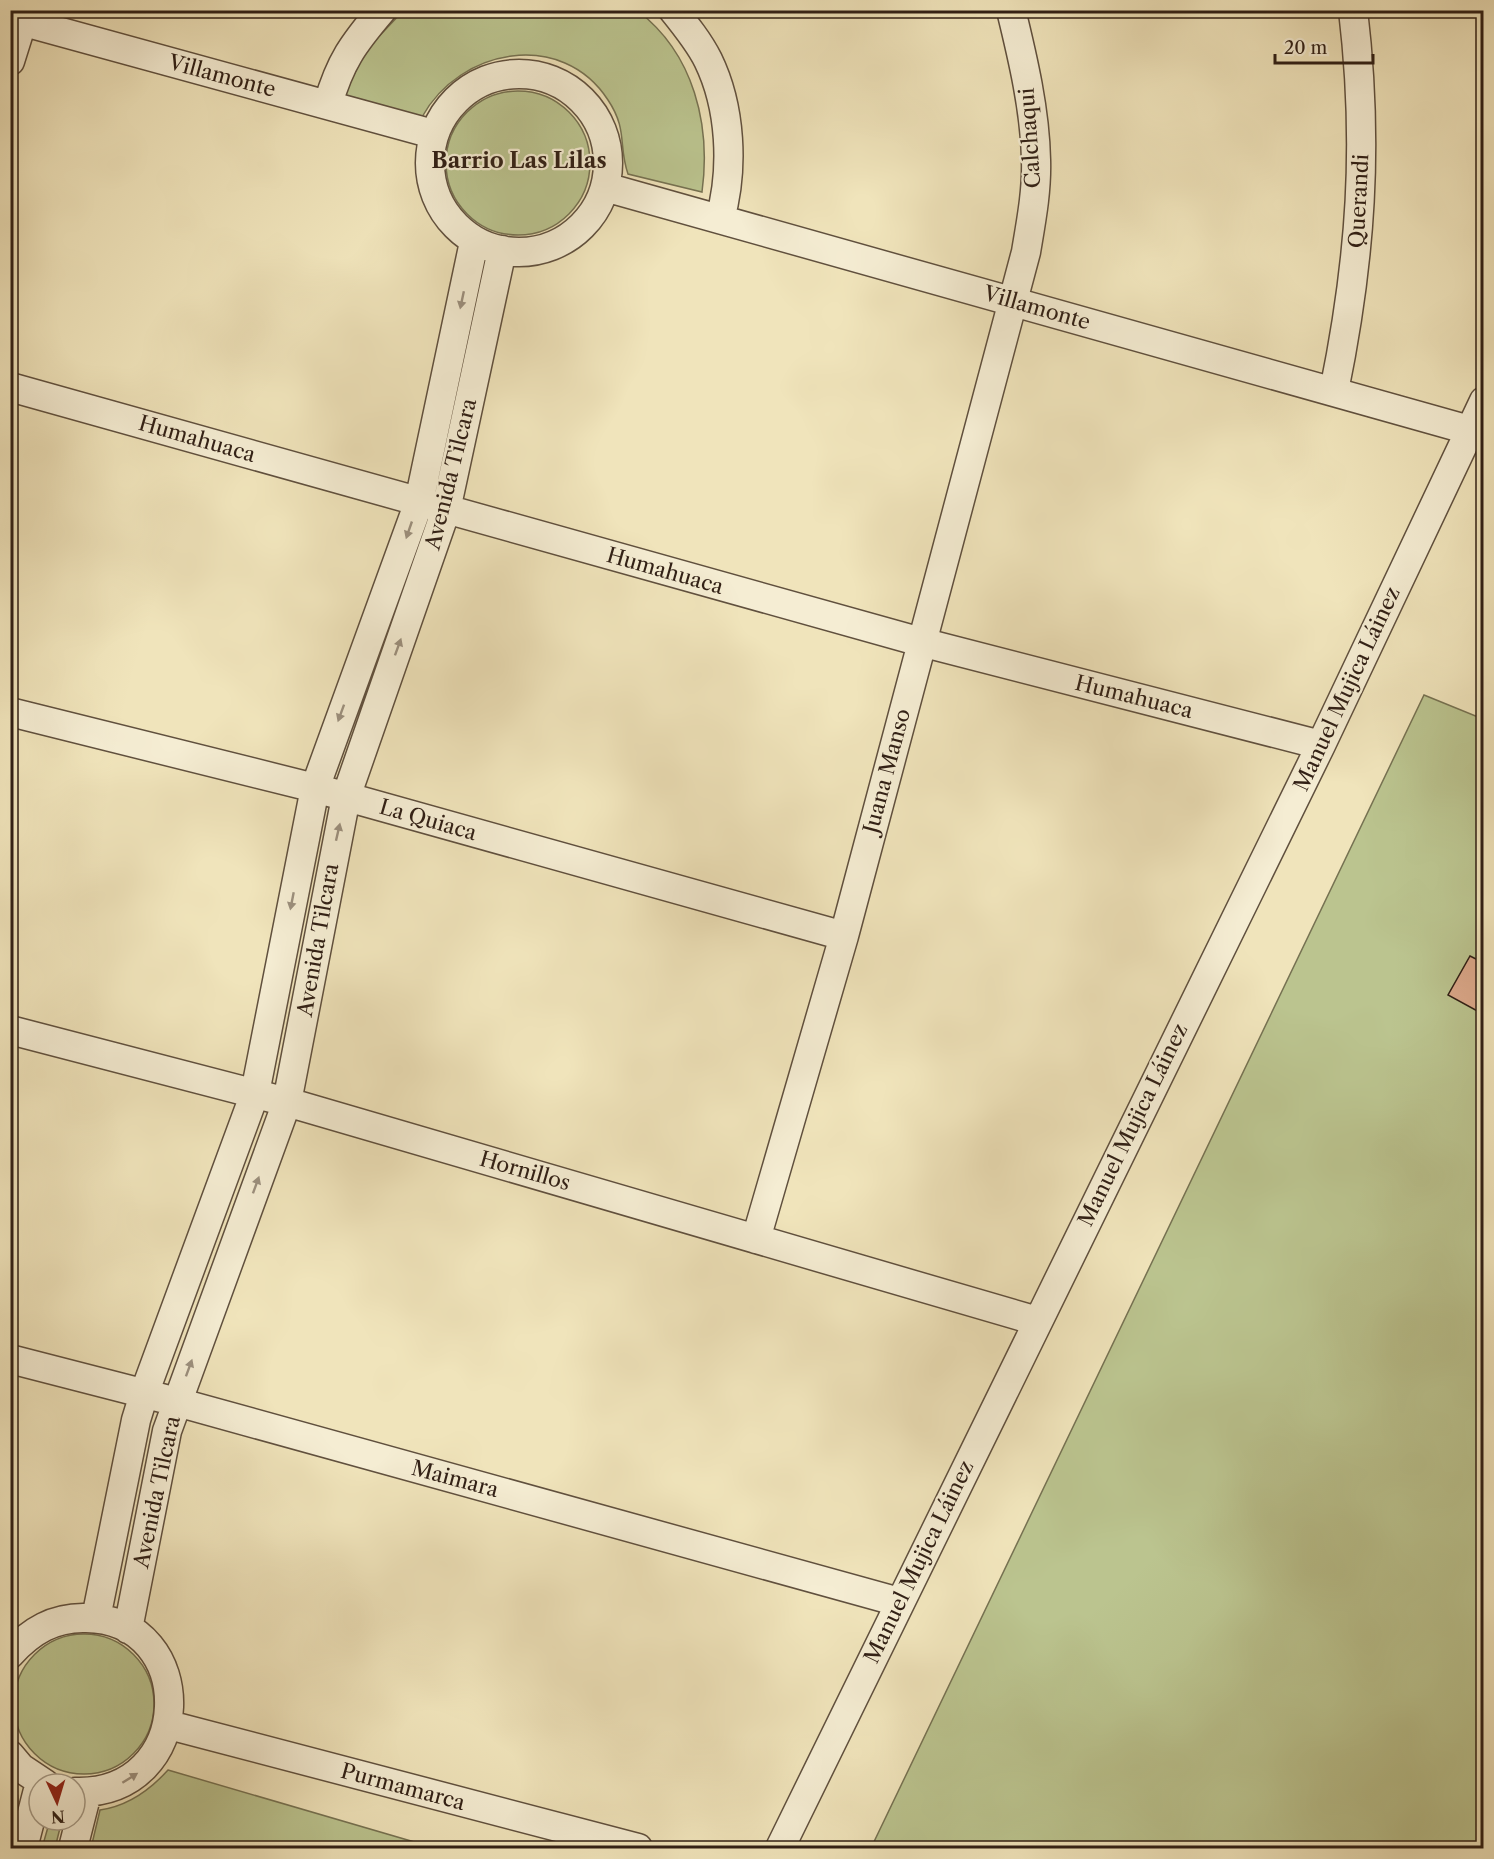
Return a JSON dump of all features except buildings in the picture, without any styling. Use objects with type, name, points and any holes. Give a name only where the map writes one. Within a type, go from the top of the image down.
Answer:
[{"type":"street","points":[[328,104],[338,70],[356,40],[382,10]]},
{"type":"street","points":[[673,10],[708,60],[718,88],[728,159],[727,192],[720,219]]},
{"type":"street","name":"Calchaqui","points":[[1011,10],[1030,101],[1036,161],[1034,206],[1014,302]]},
{"type":"street","name":"Querandi","points":[[1334,391],[1348,323],[1361,188],[1363,128],[1353,10]]},
{"type":"street","points":[[10,61],[20,17]]},
{"type":"street","name":"Villamonte","points":[[20,17],[433,134]]},
{"type":"street","points":[[517,74],[545,77],[570,90],[595,117],[603,133],[609,160],[605,187],[592,214],[572,235],[545,248],[516,252],[474,242],[453,224],[434,193],[429,165],[433,134],[446,111],[465,92],[490,78],[517,74]]},
{"type":"street","name":"Villamonte","points":[[605,187],[1469,430]]},
{"type":"street","name":"Avenida Tilcara","points":[[96,1618],[136,1420],[255,1093],[315,788],[419,502],[474,242]]},
{"type":"street","name":"Avenida Tilcara","points":[[128,1629],[167,1431],[287,1102],[346,797],[446,510],[502,250]]},
{"type":"street","name":"Juana Manso","points":[[756,1239],[844,936],[1014,302]]},
{"type":"street","name":"Humahuaca","points":[[10,387],[921,642],[1321,745]]},
{"type":"street","name":"Manuel Mujica Láinez","points":[[780,1848],[1321,745],[1484,401]]},
{"type":"street","name":"La Quiaca","points":[[10,712],[315,788],[844,936]]},
{"type":"street","name":"Hornillos","points":[[10,1030],[287,1102],[1037,1321]]},
{"type":"street","name":"Maimara","points":[[10,1359],[177,1402],[899,1602]]},
{"type":"street","points":[[10,1654],[24,1638],[46,1624],[70,1617],[96,1618],[128,1629],[145,1642],[159,1660],[169,1692],[169,1725],[152,1759],[140,1772],[106,1790],[87,1792]]},
{"type":"street","name":"Purmamarca","points":[[169,1725],[638,1848]]},
{"type":"street","points":[[10,1755],[27,1773]]},
{"type":"street","points":[[23,1848],[28,1832]]},
{"type":"street","points":[[73,1848],[75,1832]]},
{"type":"green space","points":[[403,11],[638,11],[657,28],[673,48],[694,92],[704,142],[702,192],[628,174],[618,120],[608,100],[588,78],[565,63],[539,56],[512,56],[485,63],[461,75],[439,94],[422,117],[344,95],[366,50]]},
{"type":"green space","points":[[518,91],[545,97],[558,103],[569,112],[578,123],[584,136],[590,163],[584,190],[578,203],[569,214],[558,223],[545,229],[518,235],[491,229],[478,223],[467,214],[458,203],[452,190],[446,163],[452,136],[458,123],[467,112],[478,103],[491,97]]},
{"type":"green space","points":[[1424,695],[1483,719],[1483,1848],[871,1848]]},
{"type":"green space","points":[[84,1634],[98,1636],[123,1646],[142,1665],[152,1690],[154,1704],[152,1718],[142,1743],[123,1762],[98,1772],[70,1772],[45,1762],[26,1743],[16,1718],[14,1704],[16,1690],[26,1665],[45,1646],[70,1636]]},
{"type":"green space","points":[[168,1770],[435,1848],[91,1848],[100,1810],[120,1805],[138,1796]]},
{"type":"green space","points":[[11,1780],[18,1800],[11,1835]]},
{"type":"green space","points":[[47,1832],[59,1832],[55,1848],[42,1848]]},
{"type":"district","name":"Barrio Las Lilas","points":[[519,160]]}]
